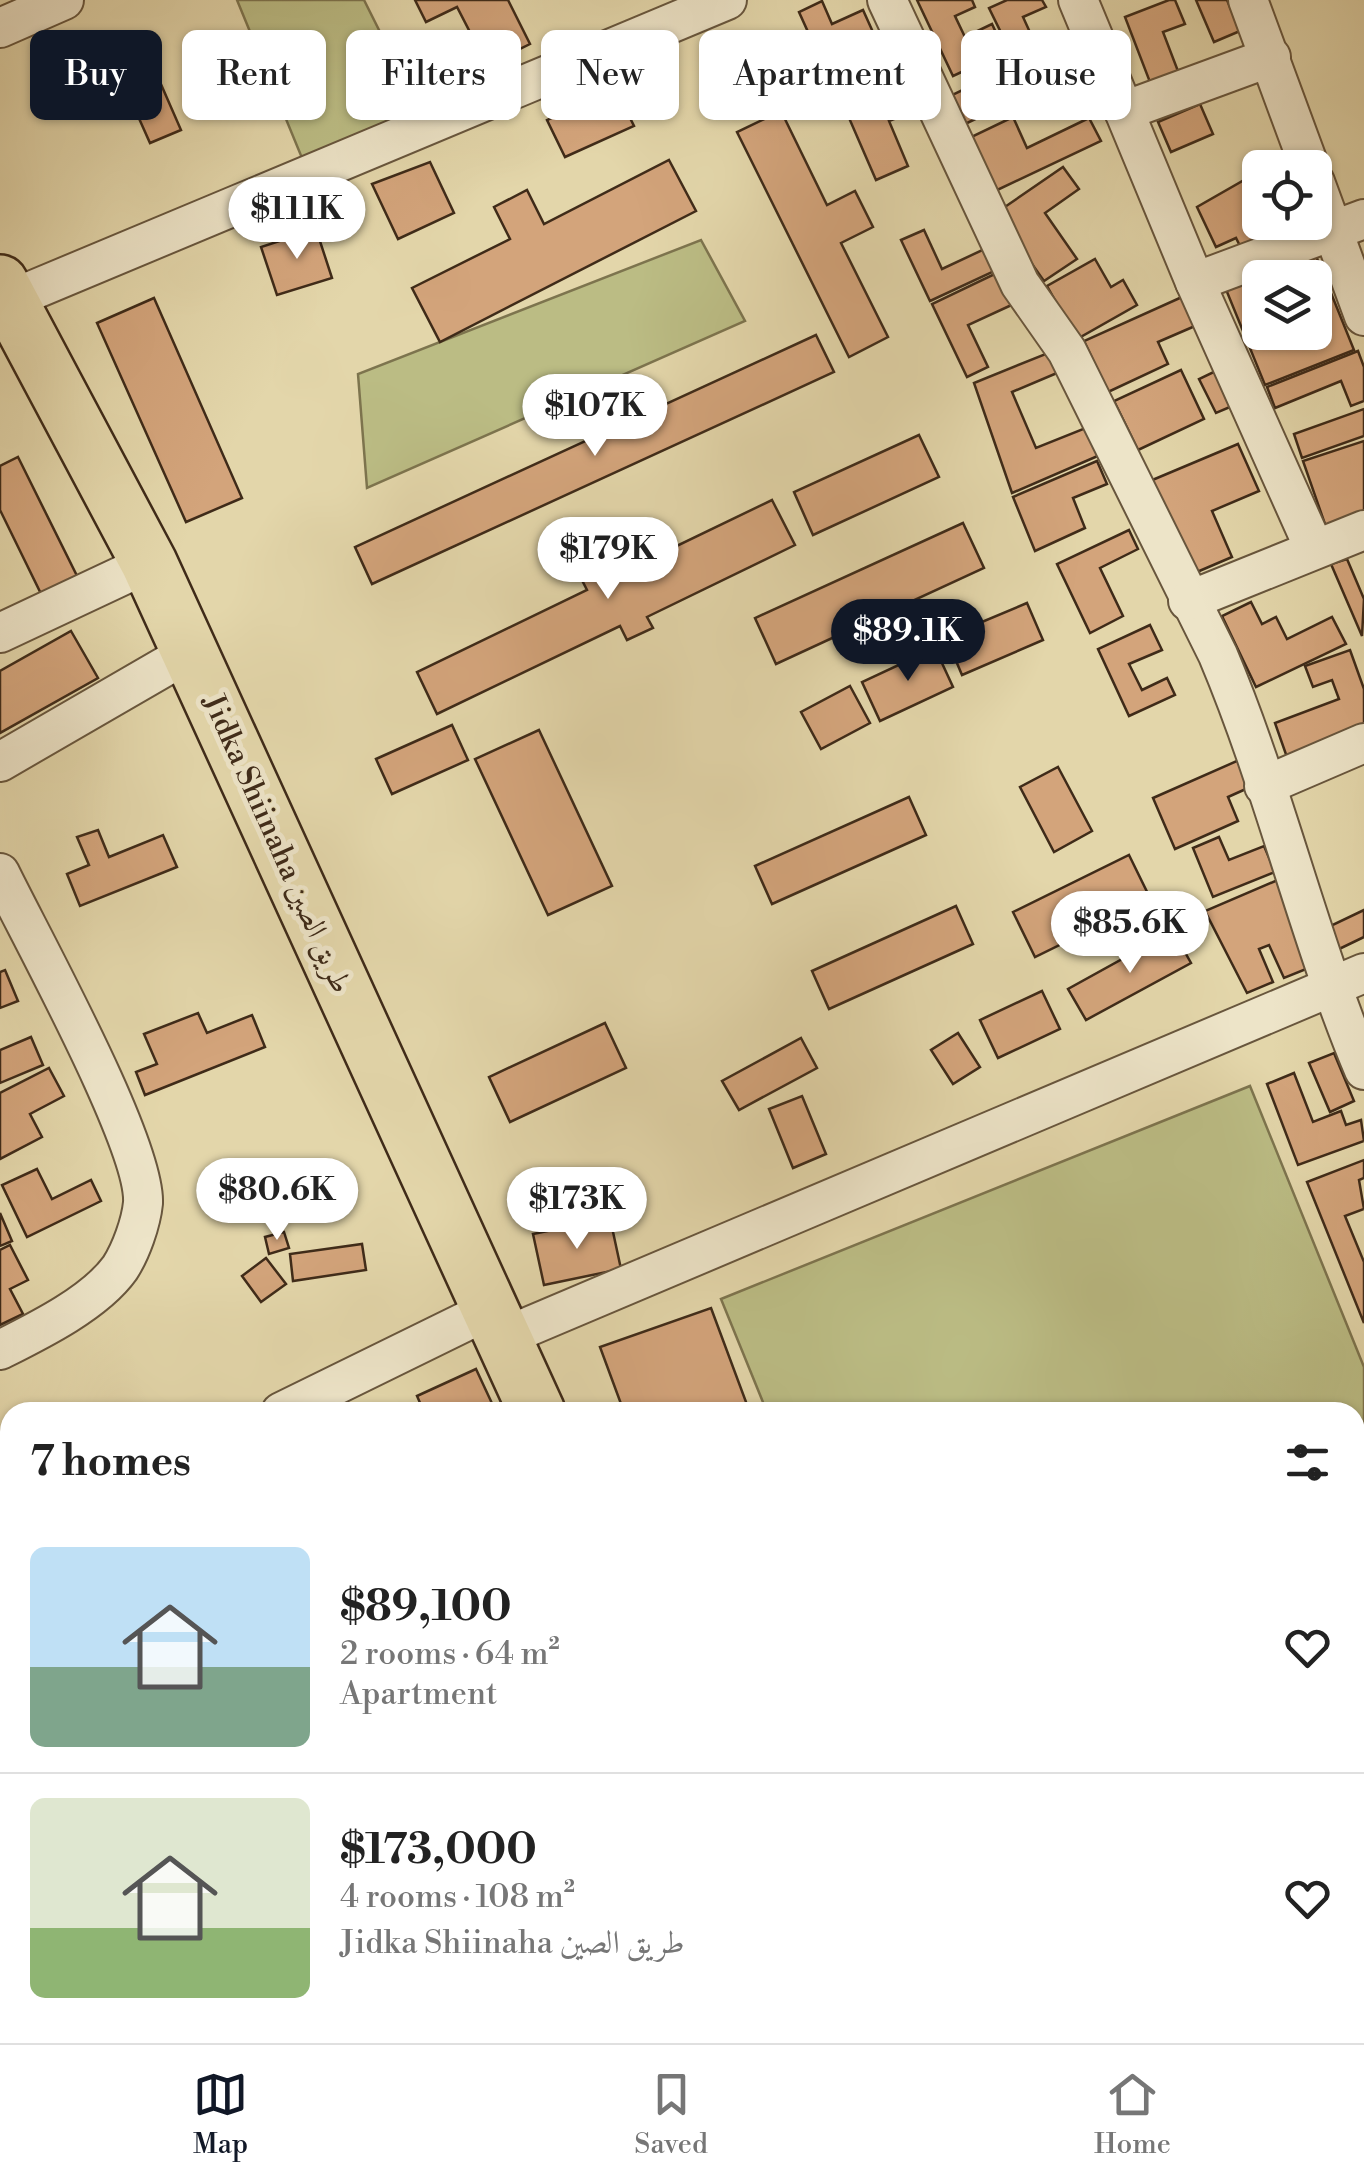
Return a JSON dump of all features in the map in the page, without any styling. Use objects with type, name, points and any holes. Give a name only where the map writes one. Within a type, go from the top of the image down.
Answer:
[{"type":"main road","name":"Jidka Shiinaha طريق الصين","points":[[4,292],[149,564],[533,1402]]},
{"type":"street","points":[[0,28],[64,0]]},
{"type":"street","points":[[4,292],[727,0]]},
{"type":"street","points":[[887,0],[1020,284],[1067,351],[1239,706],[1330,989],[1364,1070]]},
{"type":"street","points":[[1078,0],[1090,30]]},
{"type":"street","points":[[1248,0],[1304,150]]},
{"type":"street","points":[[1131,108],[1271,57]]},
{"type":"street","points":[[1128,120],[1314,548]]},
{"type":"street","points":[[1332,205],[1347,225],[1364,316]]},
{"type":"street","points":[[1195,282],[1347,225]]},
{"type":"street","points":[[1188,600],[1364,530]]},
{"type":"street","points":[[0,633],[149,564]]},
{"type":"street","points":[[0,762],[190,652]]},
{"type":"street","points":[[1264,786],[1364,743]]},
{"type":"street","points":[[0,873],[127,1136],[143,1202],[134,1238],[119,1269],[90,1295],[0,1350]]},
{"type":"street","points":[[305,1402],[1364,972]]},
{"type":"green space","points":[[237,0],[364,0],[379,30],[346,30],[346,120],[399,120],[302,158],[286,120],[326,120],[326,30],[249,30]]},
{"type":"green space","points":[[701,240],[745,321],[367,488],[358,374]]},
{"type":"green space","points":[[1250,1086],[1364,1367],[1364,1402],[763,1402],[721,1299]]},
{"type":"building","points":[[415,0],[508,0],[530,44],[521,48],[521,30],[469,30],[457,7],[426,22]]},
{"type":"building","points":[[917,0],[972,0],[975,7],[955,16],[962,30],[961,72],[953,76],[941,51],[941,30],[931,30]]},
{"type":"building","points":[[1007,0],[1042,0],[1046,7],[1023,17],[1029,30],[1000,30],[989,8]]},
{"type":"building","points":[[1175,0],[1185,24],[1163,32],[1181,79],[1153,90],[1125,17]]},
{"type":"building","points":[[1196,0],[1227,0],[1240,31],[1214,42]]},
{"type":"building","points":[[822,1],[832,24],[863,10],[872,30],[807,30],[799,12]]},
{"type":"building","points":[[162,87],[181,130],[150,143],[140,120],[162,120]]},
{"type":"building","points":[[961,91],[961,120],[973,120],[963,125],[950,96]]},
{"type":"building","points":[[1200,104],[1213,134],[1171,152],[1158,122]]},
{"type":"building","points":[[547,120],[631,120],[634,126],[565,157]]},
{"type":"building","points":[[762,120],[785,120],[827,205],[855,191],[873,227],[841,243],[888,337],[849,357],[737,132]]},
{"type":"building","points":[[850,120],[892,120],[908,166],[876,180]]},
{"type":"building","points":[[1014,120],[1027,148],[1090,120],[1101,141],[993,192],[967,139]]},
{"type":"building","points":[[669,160],[696,211],[440,342],[412,288],[510,239],[494,207],[527,190],[544,224]]},
{"type":"building","points":[[430,162],[454,213],[398,239],[372,184]]},
{"type":"building","points":[[1063,167],[1079,189],[1045,213],[1077,259],[1044,281],[996,213]]},
{"type":"building","points":[[1242,181],[1242,240],[1263,240],[1242,250],[1236,238],[1216,247],[1197,207]]},
{"type":"building","points":[[316,229],[332,278],[277,295],[261,247]]},
{"type":"building","points":[[924,230],[942,269],[991,246],[1001,268],[930,301],[901,240]]},
{"type":"building","points":[[1314,251],[1318,260],[1292,260]]},
{"type":"building","points":[[1095,259],[1111,287],[1123,280],[1137,305],[1077,339],[1047,286]]},
{"type":"building","points":[[1003,270],[1018,302],[968,325],[988,367],[967,377],[932,304]]},
{"type":"building","points":[[1242,280],[1242,329],[1225,287]]},
{"type":"building","points":[[1332,296],[1354,350],[1265,385],[1251,350],[1332,350]]},
{"type":"building","points":[[1182,297],[1195,326],[1158,342],[1168,364],[1108,392],[1084,341]]},
{"type":"building","points":[[154,298],[242,498],[186,522],[97,323]]},
{"type":"building","points":[[816,335],[834,372],[372,584],[355,547]]},
{"type":"building","points":[[1358,351],[1364,367],[1364,401],[1351,406],[1341,381],[1275,408],[1267,387]]},
{"type":"building","points":[[1048,353],[1057,373],[1012,392],[1036,448],[1088,427],[1100,455],[1012,493],[974,383]]},
{"type":"building","points":[[1220,369],[1237,404],[1216,413],[1199,379]]},
{"type":"building","points":[[1181,370],[1204,419],[1138,450],[1114,401]]},
{"type":"building","points":[[1364,409],[1364,436],[1302,458],[1294,434]]},
{"type":"building","points":[[919,435],[939,477],[813,535],[794,492]]},
{"type":"building","points":[[1364,441],[1364,515],[1326,527],[1303,461]]},
{"type":"building","points":[[1238,444],[1259,491],[1212,511],[1232,557],[1190,575],[1150,481]]},
{"type":"building","points":[[18,457],[83,588],[47,606],[0,510],[0,466]]},
{"type":"building","points":[[1097,461],[1107,484],[1073,498],[1085,528],[1035,551],[1013,497]]},
{"type":"building","points":[[772,500],[795,545],[647,617],[653,628],[627,640],[620,626],[437,714],[417,672],[587,590],[566,549],[609,528],[629,569]]},
{"type":"building","points":[[963,523],[984,568],[776,664],[755,618]]},
{"type":"building","points":[[1129,530],[1138,549],[1100,568],[1123,616],[1090,633],[1057,564]]},
{"type":"building","points":[[1347,559],[1364,599],[1362,636],[1331,564]]},
{"type":"building","points":[[1251,602],[1262,624],[1276,617],[1287,639],[1332,617],[1346,644],[1256,687],[1222,616]]},
{"type":"building","points":[[1027,603],[1043,640],[962,675],[946,637]]},
{"type":"building","points":[[1150,625],[1162,650],[1129,664],[1142,690],[1167,678],[1175,695],[1129,716],[1098,649]]},
{"type":"building","points":[[71,631],[98,678],[0,733],[0,671]]},
{"type":"building","points":[[935,648],[953,687],[880,721],[862,682]]},
{"type":"building","points":[[1350,650],[1364,689],[1364,736],[1289,763],[1275,723],[1339,699],[1332,680],[1313,687],[1305,666]]},
{"type":"building","points":[[850,686],[870,723],[821,749],[801,712]]},
{"type":"building","points":[[452,725],[468,760],[392,794],[376,759]]},
{"type":"building","points":[[539,730],[612,886],[548,915],[475,759]]},
{"type":"building","points":[[1246,757],[1257,784],[1228,797],[1238,821],[1175,849],[1153,798]]},
{"type":"building","points":[[1058,767],[1092,831],[1054,852],[1020,787]]},
{"type":"building","points":[[909,797],[926,835],[772,904],[755,866]]},
{"type":"building","points":[[98,830],[109,857],[163,835],[177,867],[80,906],[67,874],[89,865],[77,837]]},
{"type":"building","points":[[1219,837],[1229,860],[1264,846],[1275,872],[1213,897],[1193,848]]},
{"type":"building","points":[[1129,855],[1151,900],[1035,957],[1013,912]]},
{"type":"building","points":[[1280,879],[1316,965],[1284,978],[1269,945],[1259,949],[1273,982],[1247,993],[1205,911]]},
{"type":"building","points":[[956,906],[973,944],[829,1009],[812,971]]},
{"type":"building","points":[[1364,910],[1364,937],[1335,951],[1324,929]]},
{"type":"building","points":[[1173,931],[1191,963],[1086,1020],[1068,989]]},
{"type":"building","points":[[5,970],[18,1001],[0,1008],[0,972]]},
{"type":"building","points":[[1042,991],[1060,1029],[998,1058],[980,1020]]},
{"type":"building","points":[[198,1013],[207,1033],[252,1015],[265,1047],[145,1095],[136,1072],[157,1064],[144,1034]]},
{"type":"building","points":[[605,1023],[626,1068],[510,1122],[489,1077]]},
{"type":"building","points":[[958,1033],[980,1067],[953,1084],[931,1050]]},
{"type":"building","points":[[31,1037],[43,1065],[0,1083],[0,1050]]},
{"type":"building","points":[[801,1038],[817,1068],[739,1110],[722,1081]]},
{"type":"building","points":[[1334,1053],[1354,1101],[1330,1112],[1309,1063]]},
{"type":"building","points":[[49,1068],[64,1096],[30,1114],[42,1137],[0,1159],[0,1093]]},
{"type":"building","points":[[1294,1073],[1313,1122],[1341,1111],[1346,1125],[1361,1120],[1364,1141],[1298,1165],[1267,1084]]},
{"type":"building","points":[[802,1096],[826,1154],[793,1168],[769,1109]]},
{"type":"building","points":[[1364,1160],[1364,1178],[1359,1180],[1364,1209],[1345,1216],[1364,1262],[1364,1323],[1307,1182]]},
{"type":"building","points":[[37,1169],[52,1199],[91,1180],[101,1201],[27,1237],[2,1185]]},
{"type":"building","points":[[0,1213],[12,1241],[0,1246]]},
{"type":"building","points":[[610,1218],[621,1269],[544,1285],[533,1234]]},
{"type":"building","points":[[284,1232],[289,1248],[269,1254],[265,1237]]},
{"type":"building","points":[[362,1244],[366,1270],[293,1281],[290,1254]]},
{"type":"building","points":[[10,1245],[28,1280],[10,1289],[23,1314],[0,1325],[0,1250]]},
{"type":"building","points":[[266,1258],[286,1284],[261,1302],[242,1276]]},
{"type":"building","points":[[711,1308],[746,1402],[620,1402],[600,1347]]},
{"type":"building","points":[[476,1369],[491,1402],[420,1402],[417,1396]]}]
